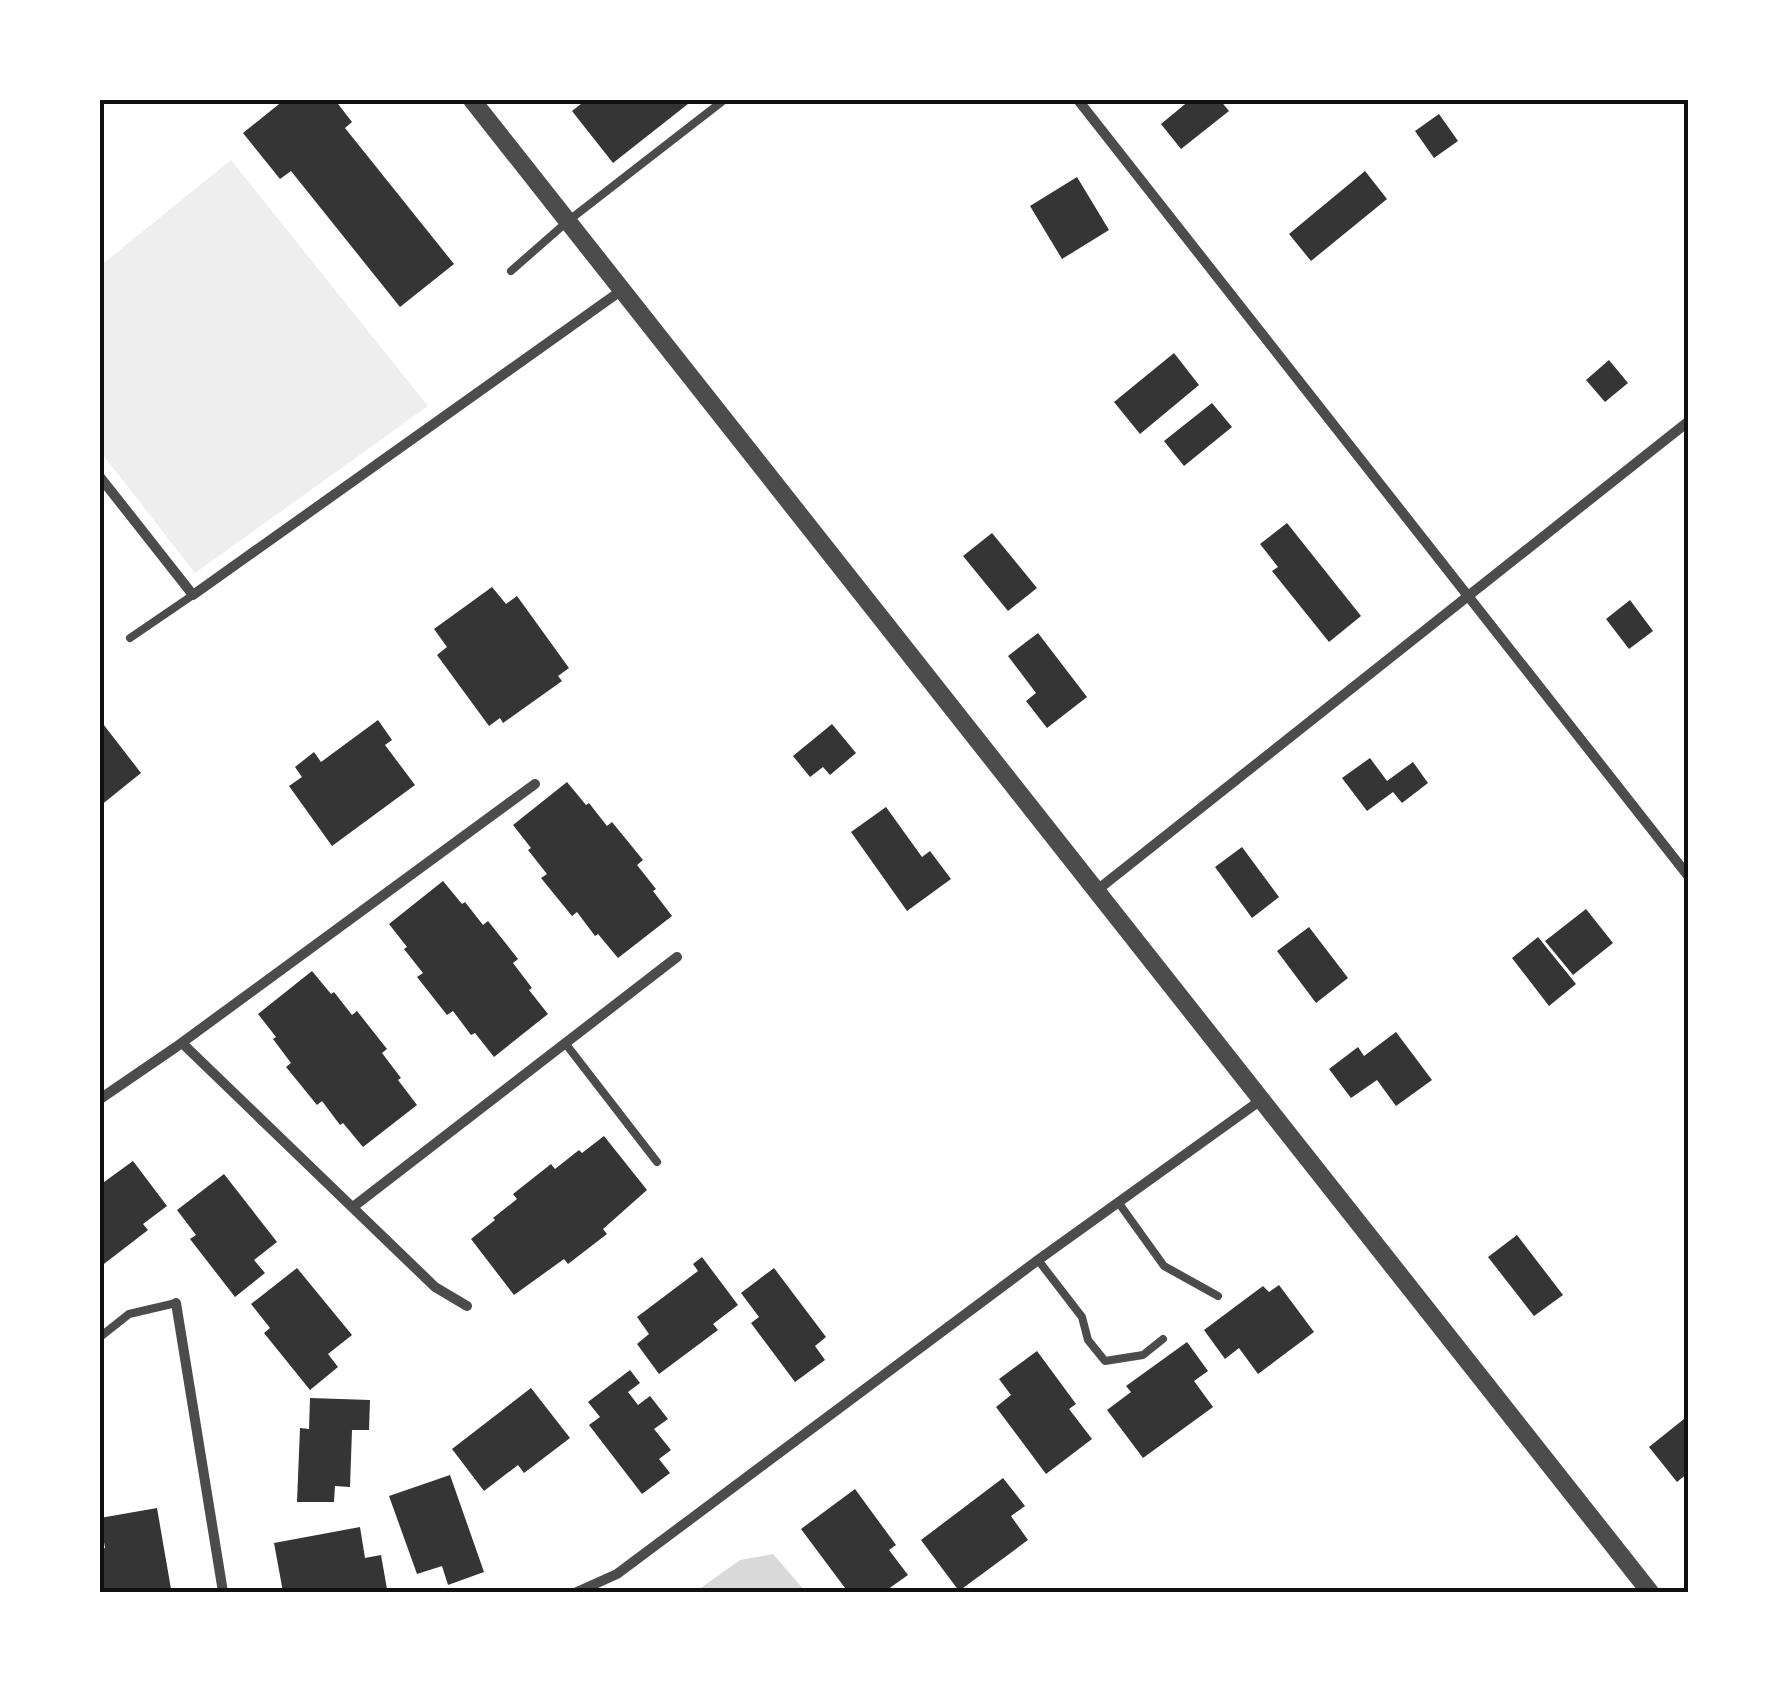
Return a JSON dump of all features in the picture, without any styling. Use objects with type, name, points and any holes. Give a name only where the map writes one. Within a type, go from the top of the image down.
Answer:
[{"type":"street","points":[[472,100],[1650,1592]]},
{"type":"street","points":[[1078,100],[1689,877]]},
{"type":"street","points":[[100,477],[193,595],[622,290]]},
{"type":"street","points":[[1096,891],[1689,421]]},
{"type":"street","points":[[100,1099],[535,784]]},
{"type":"street","points":[[352,1207],[677,957]]},
{"type":"street","points":[[182,1042],[435,1287],[467,1306]]},
{"type":"street","points":[[578,1592],[617,1574],[1260,1100]]},
{"type":"street","points":[[176,1303],[222,1592]]},
{"type":"lane","points":[[511,271],[568,221],[724,100]]},
{"type":"lane","points":[[130,638],[193,595]]},
{"type":"lane","points":[[565,1043],[657,1162]]},
{"type":"lane","points":[[1118,1202],[1164,1266],[1218,1296]]},
{"type":"lane","points":[[1038,1260],[1082,1317],[1088,1340],[1105,1361],[1143,1355],[1163,1339]]},
{"type":"lane","points":[[100,1337],[129,1314],[176,1303]]},
{"type":"shaded area","points":[[231,160],[428,406],[195,573],[100,451],[100,266]]},
{"type":"shaded area","points":[[773,1554],[806,1592],[695,1592],[740,1560]]},
{"type":"building","points":[[284,100],[335,100],[352,122],[345,128],[454,264],[400,307],[291,171],[280,179],[243,133]]},
{"type":"building","points":[[586,100],[693,100],[613,163],[572,111]]},
{"type":"building","points":[[1190,100],[1220,100],[1229,111],[1181,149],[1161,124]]},
{"type":"building","points":[[1439,114],[1458,141],[1434,158],[1415,131]]},
{"type":"building","points":[[1365,171],[1387,199],[1311,261],[1289,234]]},
{"type":"building","points":[[1077,177],[1109,230],[1062,259],[1030,206]]},
{"type":"building","points":[[1174,353],[1199,385],[1140,434],[1114,402]]},
{"type":"building","points":[[1609,360],[1628,383],[1605,402],[1586,380]]},
{"type":"building","points":[[1212,403],[1232,427],[1184,466],[1164,441]]},
{"type":"building","points":[[1287,523],[1361,616],[1329,642],[1272,571],[1278,567],[1260,544]]},
{"type":"building","points":[[992,533],[1037,588],[1008,611],[963,556]]},
{"type":"building","points":[[492,587],[506,604],[517,596],[569,668],[558,676],[562,681],[503,723],[500,718],[489,726],[437,655],[447,647],[434,629]]},
{"type":"building","points":[[1630,600],[1653,631],[1629,649],[1606,619]]},
{"type":"building","points":[[1038,633],[1087,697],[1047,728],[1026,701],[1036,693],[1008,656]]},
{"type":"building","points":[[100,720],[141,773],[100,806]]},
{"type":"building","points":[[378,720],[392,740],[385,745],[415,785],[332,846],[289,786],[302,777],[295,767],[314,752],[321,762]]},
{"type":"building","points":[[832,724],[856,753],[830,775],[823,767],[810,777],[793,756]]},
{"type":"building","points":[[1370,758],[1387,781],[1413,762],[1428,783],[1402,803],[1393,792],[1367,811],[1342,778]]},
{"type":"building","points":[[567,782],[607,826],[612,822],[643,860],[637,865],[672,916],[618,958],[577,912],[572,916],[541,878],[547,874],[513,825]]},
{"type":"building","points":[[886,807],[922,857],[930,851],[951,879],[907,911],[851,832]]},
{"type":"building","points":[[1242,847],[1279,897],[1252,918],[1215,867]]},
{"type":"building","points":[[443,881],[483,925],[488,921],[518,959],[513,963],[548,1014],[494,1057],[453,1011],[447,1015],[417,977],[423,973],[389,924]]},
{"type":"building","points":[[1586,909],[1613,943],[1573,975],[1545,941]]},
{"type":"building","points":[[1309,927],[1348,978],[1316,1003],[1277,951]]},
{"type":"building","points":[[1538,937],[1576,984],[1549,1006],[1512,958]]},
{"type":"building","points":[[312,971],[352,1015],[357,1011],[387,1049],[382,1053],[417,1105],[363,1147],[322,1101],[317,1105],[286,1067],[291,1063],[258,1014]]},
{"type":"building","points":[[1396,1032],[1432,1080],[1396,1106],[1377,1080],[1351,1098],[1329,1069],[1358,1047],[1364,1056]]},
{"type":"building","points":[[604,1136],[647,1190],[603,1229],[607,1234],[568,1264],[564,1259],[514,1295],[471,1239],[517,1199],[513,1194],[551,1164],[555,1169]]},
{"type":"building","points":[[133,1161],[167,1206],[143,1224],[148,1230],[100,1267],[100,1185]]},
{"type":"building","points":[[224,1174],[277,1242],[254,1260],[265,1273],[235,1297],[190,1239],[196,1235],[177,1210]]},
{"type":"building","points":[[1517,1235],[1563,1295],[1534,1316],[1488,1257]]},
{"type":"building","points":[[702,1257],[738,1305],[713,1324],[718,1330],[659,1374],[637,1344],[649,1334],[637,1317],[698,1271],[693,1264]]},
{"type":"building","points":[[297,1268],[352,1335],[328,1354],[338,1367],[310,1390],[264,1333],[270,1328],[251,1304]]},
{"type":"building","points":[[774,1268],[826,1337],[815,1346],[825,1360],[795,1382],[751,1323],[759,1317],[741,1293]]},
{"type":"building","points":[[1279,1285],[1314,1332],[1258,1374],[1239,1348],[1225,1359],[1204,1330],[1263,1286],[1269,1292]]},
{"type":"building","points":[[1187,1342],[1208,1371],[1194,1381],[1213,1407],[1143,1458],[1107,1410],[1131,1392],[1126,1386]]},
{"type":"building","points":[[1037,1351],[1076,1404],[1069,1409],[1092,1439],[1046,1474],[996,1407],[1011,1395],[999,1379]]},
{"type":"building","points":[[630,1370],[640,1383],[628,1392],[638,1405],[650,1396],[668,1419],[654,1429],[671,1450],[659,1459],[670,1473],[642,1494],[589,1425],[600,1417],[588,1402]]},
{"type":"building","points":[[531,1388],[570,1438],[524,1473],[518,1465],[484,1491],[452,1449]]},
{"type":"building","points":[[310,1398],[370,1400],[369,1430],[352,1430],[350,1487],[335,1486],[334,1502],[297,1502],[300,1428],[309,1429]]},
{"type":"building","points":[[1689,1415],[1689,1472],[1677,1482],[1649,1447]]},
{"type":"building","points":[[450,1475],[484,1572],[448,1585],[442,1566],[417,1574],[389,1496]]},
{"type":"building","points":[[1003,1478],[1025,1506],[1011,1516],[1028,1540],[959,1591],[921,1540]]},
{"type":"building","points":[[855,1489],[896,1545],[889,1550],[908,1575],[884,1592],[848,1592],[801,1529]]},
{"type":"building","points":[[157,1508],[171,1589],[103,1592],[100,1549],[105,1548],[100,1518]]},
{"type":"building","points":[[360,1527],[365,1558],[381,1555],[387,1589],[283,1592],[274,1543]]}]
